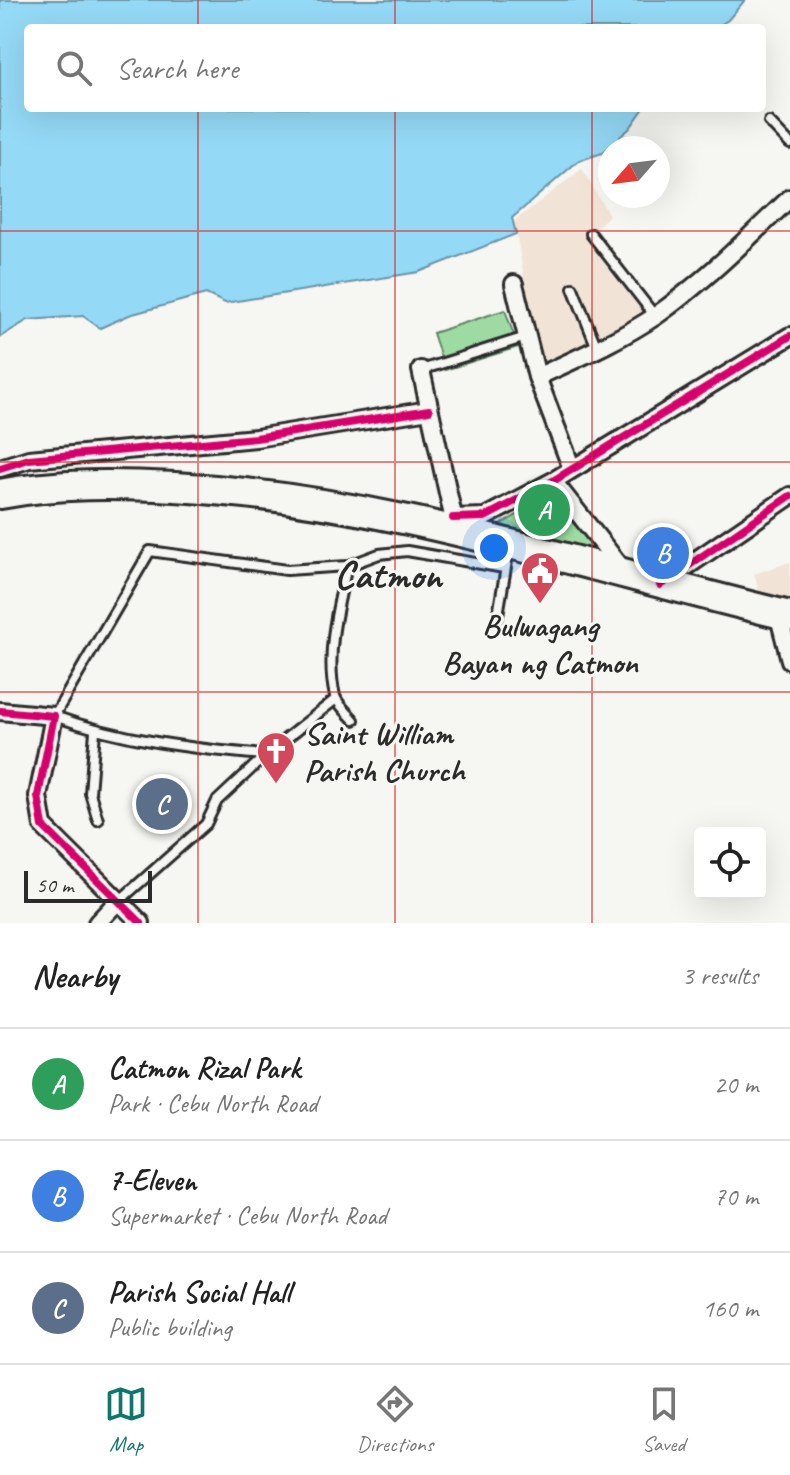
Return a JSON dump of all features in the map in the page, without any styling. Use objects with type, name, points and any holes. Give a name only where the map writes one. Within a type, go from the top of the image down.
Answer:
[{"type":"highway","points":[[0,494],[84,485],[237,491],[360,509],[454,524],[507,556],[626,573],[660,585],[784,614]]},
{"type":"street","points":[[537,377],[598,349],[655,316],[715,270],[790,198]]},
{"type":"street","points":[[514,284],[537,377],[572,469]]},
{"type":"street","points":[[421,370],[454,524],[485,517],[553,481],[790,336]]},
{"type":"street","points":[[0,468],[29,459],[256,438],[429,410]]},
{"type":"street","points":[[553,481],[626,573]]},
{"type":"street","points":[[660,585],[790,496]]},
{"type":"street","points":[[784,614],[790,660]]},
{"type":"street","points":[[0,711],[54,716],[38,796],[43,826],[141,923]]},
{"type":"street","points":[[97,923],[117,902]]},
{"type":"lane","points":[[769,122],[790,144]]},
{"type":"lane","points":[[591,234],[655,316]]},
{"type":"lane","points":[[573,288],[598,349]]},
{"type":"lane","points":[[421,370],[526,337]]},
{"type":"lane","points":[[117,902],[206,824],[217,801],[266,754],[205,750],[95,731],[54,716],[150,551],[287,570],[347,566],[379,554],[407,551],[507,556],[497,621]]},
{"type":"lane","points":[[347,566],[337,612],[333,671],[336,699],[354,720]]},
{"type":"lane","points":[[284,740],[336,699]]},
{"type":"lane","points":[[95,731],[90,793],[98,820]]},
{"type":"shaded area","points":[[582,169],[598,196],[598,208],[605,208],[609,215],[586,239],[647,315],[541,372],[514,221]]},
{"type":"shaded area","points":[[790,562],[790,605],[761,597],[754,574]]},
{"type":"green space","points":[[505,310],[518,347],[445,370],[433,333]]},
{"type":"green space","points":[[551,495],[595,549],[500,525]]},
{"type":"water","points":[[0,0],[745,0],[722,24],[24,24],[24,112],[641,112],[621,136],[598,136],[598,154],[578,161],[512,218],[516,234],[419,272],[225,303],[206,294],[129,315],[100,328],[83,316],[28,320],[0,337]]},
{"type":"cycle path","points":[[453,518],[485,517],[553,481],[790,336]]},
{"type":"cycle path","points":[[0,468],[29,459],[256,438],[429,410]]},
{"type":"cycle path","points":[[660,585],[790,496]]},
{"type":"cycle path","points":[[0,711],[54,716],[38,796],[43,826],[141,923]]},
{"type":"place","name":"Catmon Rizal Park","points":[[544,510]]},
{"type":"place","name":"7-Eleven","points":[[663,553]]},
{"type":"place","name":"Bulwagang Bayan ng Catmon","points":[[540,605]]},
{"type":"place","name":"Saint William Parish Church","points":[[276,785]]},
{"type":"place","name":"Parish Social Hall","points":[[162,804]]},
{"type":"district","name":"Catmon","points":[[388,574]]}]
